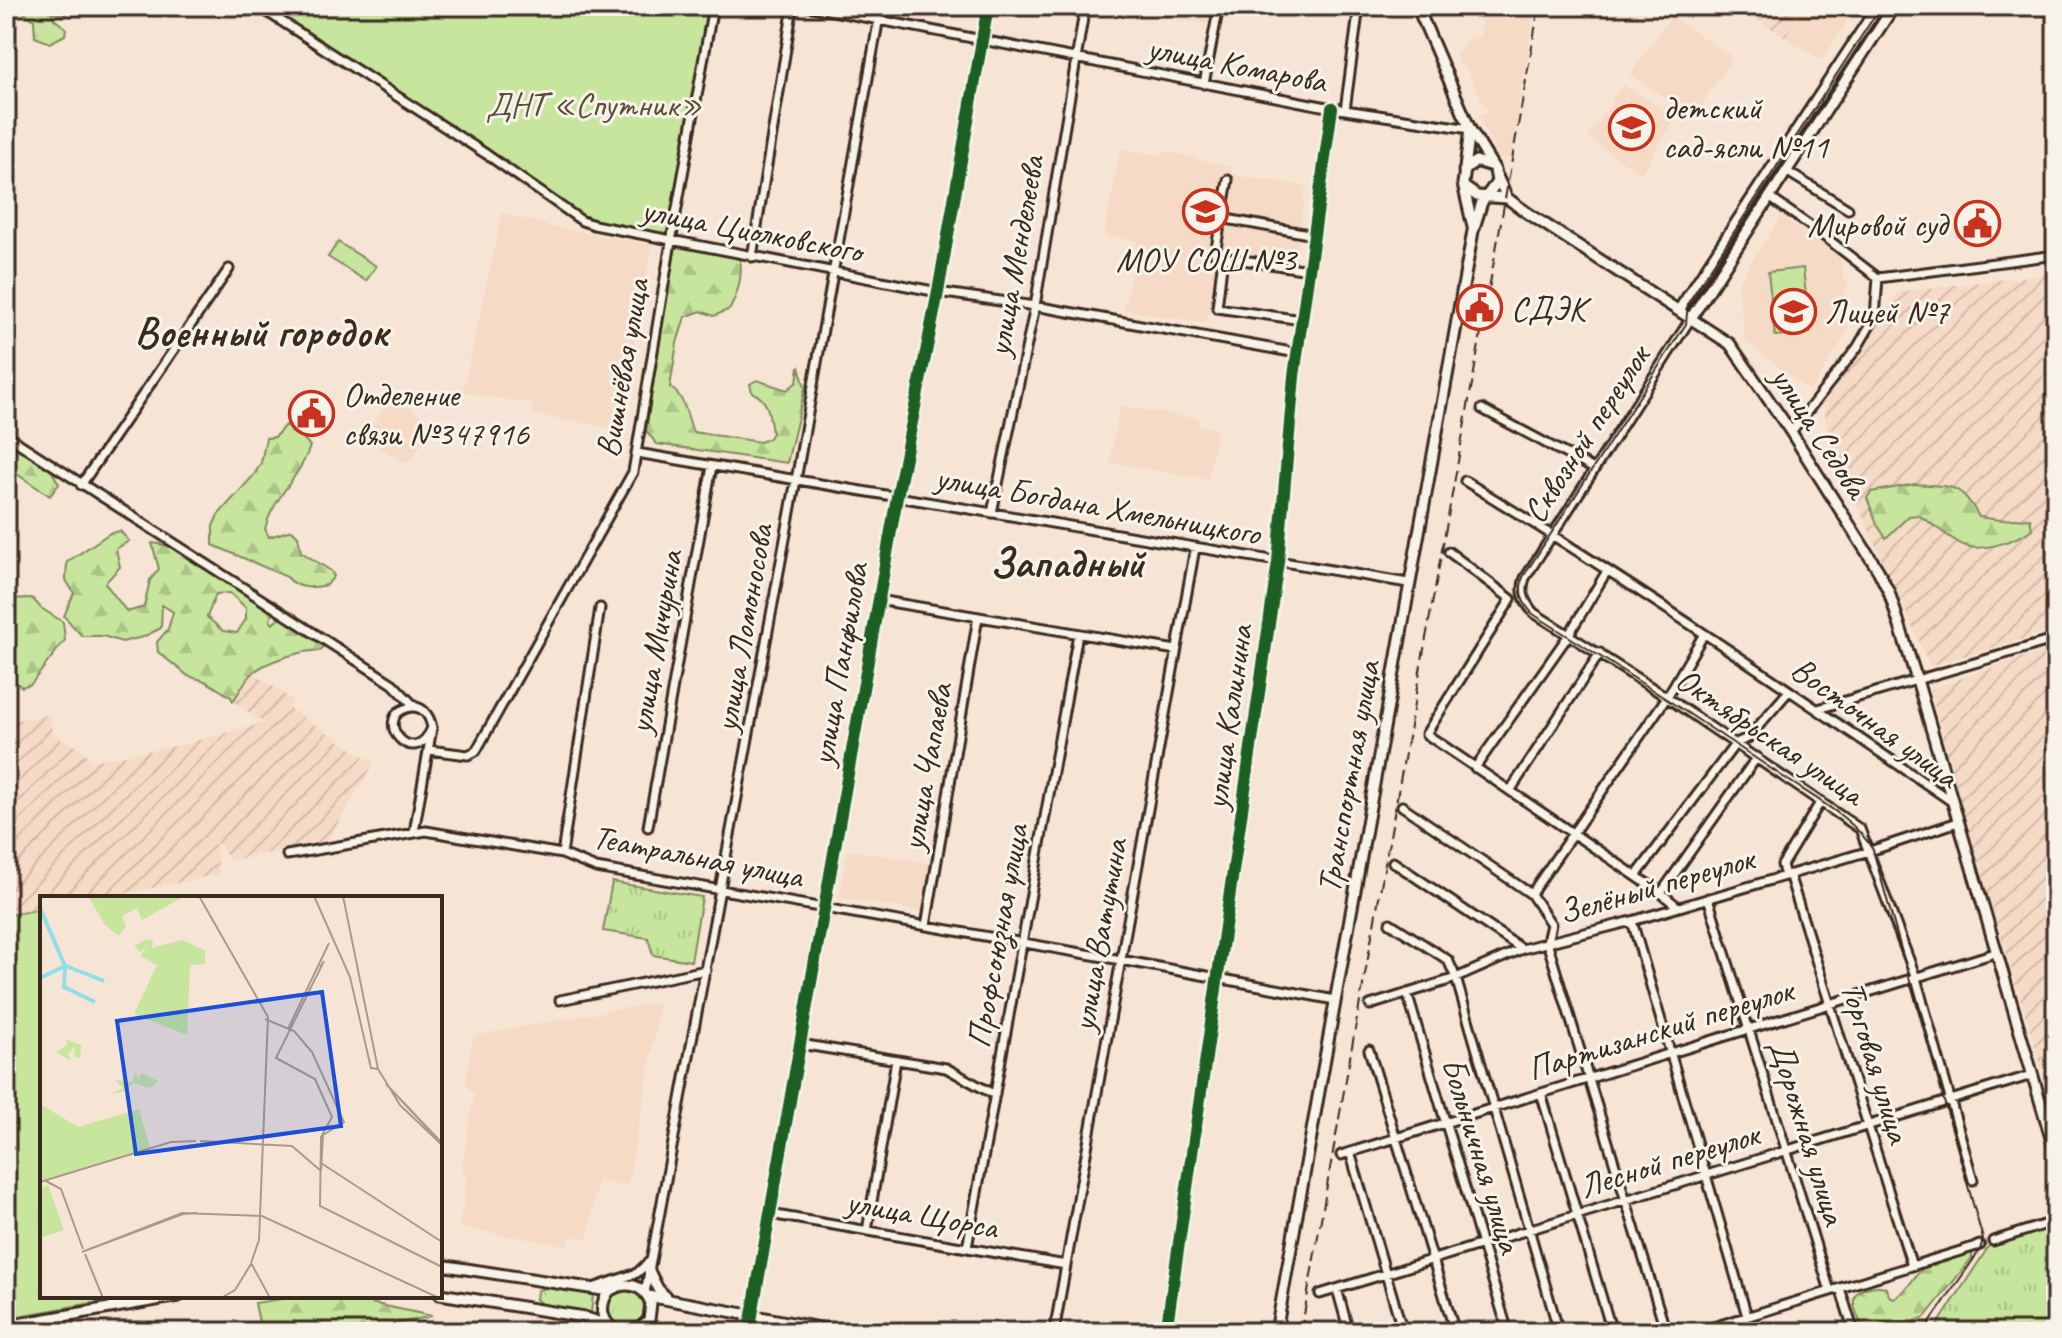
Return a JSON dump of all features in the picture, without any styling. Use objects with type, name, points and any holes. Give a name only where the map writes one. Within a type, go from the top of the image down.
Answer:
[{"type":"main road","points":[[1417,6],[1470,129],[1507,198]]},
{"type":"main road","points":[[1679,310],[1878,6]]},
{"type":"main road","points":[[1691,318],[1894,6]]},
{"type":"main road","points":[[1470,129],[1462,179],[1473,231]]},
{"type":"main road","points":[[1473,231],[1486,196],[1495,187],[1496,173],[1487,163],[1476,161],[1465,168],[1462,179],[1468,192],[1486,196]]},
{"type":"main road","name":"улица Седова","points":[[1486,196],[1507,198],[1735,349],[1791,432],[1889,592],[1951,801]]},
{"type":"main road","name":"Транспортная улица","points":[[1276,1332],[1473,231]]},
{"type":"main road","name":"Восточная улица","points":[[1951,801],[2032,1075],[2050,1117],[2056,1155]]},
{"type":"main road","points":[[442,1265],[609,1291],[630,1284],[647,1294],[670,1300],[841,1332]]},
{"type":"main road","points":[[649,1271],[658,1289],[670,1300]]},
{"type":"main road","points":[[609,1291],[602,1308],[615,1330]]},
{"type":"main road","points":[[442,1294],[584,1317],[615,1330]]},
{"type":"main road","points":[[647,1294],[651,1315]]},
{"type":"main road","points":[[6,1326],[167,1298]]},
{"type":"main road","points":[[641,1330],[651,1315],[671,1305],[702,1305]]},
{"type":"street","name":"улица Циолковского","points":[[258,6],[486,154],[582,221],[671,242],[938,292],[1035,306],[1297,353]]},
{"type":"street","name":"Вишнёвая улица","points":[[429,750],[468,755],[476,751],[633,472],[713,6]]},
{"type":"street","points":[[752,257],[793,6]]},
{"type":"street","name":"улица Комарова","points":[[807,6],[1332,108],[1470,129]]},
{"type":"street","name":"улица Ломоносова","points":[[647,1294],[881,6]]},
{"type":"street","name":"улица Панфилова","points":[[749,1332],[878,600],[938,292],[988,6]]},
{"type":"street","name":"улица Менделеева","points":[[992,513],[1035,306],[1085,6]]},
{"type":"street","points":[[1204,84],[1219,6]]},
{"type":"street","points":[[1345,110],[1359,6]]},
{"type":"street","name":"улица Калинина","points":[[1166,1332],[1278,562],[1297,353],[1332,108]]},
{"type":"street","points":[[1786,171],[1848,209]]},
{"type":"street","points":[[1215,254],[1228,180]]},
{"type":"street","points":[[1769,197],[1878,278],[2056,255]]},
{"type":"street","points":[[1221,218],[1314,235]]},
{"type":"street","points":[[1302,320],[1217,308],[1223,257],[1309,270]]},
{"type":"street","points":[[81,485],[229,269]]},
{"type":"street","points":[[1791,432],[1857,348],[1875,317],[1878,278]]},
{"type":"street","name":"Сквозной переулок","points":[[1525,578],[1691,318]]},
{"type":"street","points":[[1482,409],[1594,469]]},
{"type":"street","points":[[6,435],[393,684],[415,707]]},
{"type":"street","name":"улица Богдана Хмельницкого","points":[[637,453],[1408,583]]},
{"type":"street","name":"улица Мичурина","points":[[648,827],[712,466]]},
{"type":"street","name":"Восточная улица","points":[[1465,481],[1552,534],[1818,709],[1951,801]]},
{"type":"street","name":"улица Ватутина","points":[[1054,1332],[1195,548]]},
{"type":"street","points":[[1449,552],[1511,599],[1426,734],[1678,907]]},
{"type":"street","points":[[1475,768],[1569,634],[1607,571]]},
{"type":"street","name":"Октябрьская улица","points":[[1525,578],[1522,595],[1528,607],[1757,757],[1860,829],[1916,978],[1973,1180]]},
{"type":"street","points":[[878,600],[1176,650]]},
{"type":"street","name":"улица Мичурина","points":[[562,854],[600,608]]},
{"type":"street","name":"улица Чапаева","points":[[926,926],[978,617]]},
{"type":"street","name":"Профсоюзная улица","points":[[967,1248],[1078,634]]},
{"type":"street","points":[[1531,894],[1667,697],[1704,634]]},
{"type":"street","points":[[1818,709],[2056,639]]},
{"type":"street","points":[[1510,791],[1600,653]]},
{"type":"street","points":[[1636,876],[1736,743],[1748,738],[1788,692]]},
{"type":"street","points":[[414,832],[429,750],[432,728],[431,719],[424,710],[405,708],[397,714],[393,723],[394,733],[427,760]]},
{"type":"street","points":[[410,745],[420,744],[428,738],[432,728]]},
{"type":"street","points":[[1661,893],[1757,757]]},
{"type":"street","points":[[1787,875],[1782,865],[1821,801]]},
{"type":"street","points":[[1402,806],[1531,894],[1551,924],[1547,942],[1666,1332]]},
{"type":"street","name":"Зелёный переулок","points":[[1370,1005],[1456,978],[1522,949],[1632,921],[1958,822]]},
{"type":"street","name":"Театральная улица","points":[[287,855],[426,831],[562,854],[596,868],[1335,1000]]},
{"type":"street","points":[[1393,862],[1522,949]]},
{"type":"street","name":"Торговая улица","points":[[1787,875],[1831,1004],[1912,1266]]},
{"type":"street","name":"Дорожная улица","points":[[1708,898],[1830,1291]]},
{"type":"street","points":[[1632,921],[1747,1316]]},
{"type":"street","points":[[1390,923],[1448,960],[1456,978],[1559,1332]]},
{"type":"street","name":"Партизанский переулок","points":[[1341,1155],[1995,953]]},
{"type":"street","points":[[560,1000],[706,970]]},
{"type":"street","name":"Больничная улица","points":[[1407,993],[1508,1332]]},
{"type":"street","points":[[800,1044],[946,1068],[995,1095]]},
{"type":"street","points":[[1369,1050],[1455,1332]]},
{"type":"street","points":[[867,1231],[896,1060]]},
{"type":"street","name":"Лесной переулок","points":[[1320,1294],[2032,1075]]},
{"type":"street","points":[[1541,1093],[1612,1332]]},
{"type":"street","points":[[1350,1152],[1403,1332]]},
{"type":"street","name":"улица Щорса","points":[[770,1214],[1066,1265]]},
{"type":"street","points":[[1993,1241],[2056,1221]]},
{"type":"street","points":[[1697,1332],[1980,1245]]},
{"type":"street","points":[[592,1288],[637,1273],[651,1260]]},
{"type":"street","points":[[1840,1288],[1854,1332]]},
{"type":"street","points":[[1337,1289],[1349,1332]]},
{"type":"shaded area","points":[[1122,6],[1210,6],[1207,24],[1121,10]]},
{"type":"shaded area","points":[[1479,6],[1535,6],[1511,159],[1497,157],[1479,116],[1488,112],[1467,69],[1460,65],[1456,55],[1472,36],[1480,38],[1484,11]]},
{"type":"shaded area","points":[[1737,6],[1805,6],[1785,37]]},
{"type":"shaded area","points":[[1805,6],[1857,6],[1822,60],[1785,37]]},
{"type":"shaded area","points":[[1671,16],[1732,57],[1694,117],[1630,75]]},
{"type":"shaded area","name":"детский сад-ясли №11","points":[[1623,85],[1675,117],[1641,174],[1588,137]]},
{"type":"shaded area","name":"МОУ СОШ №3","points":[[1121,148],[1161,156],[1164,151],[1231,167],[1231,175],[1306,186],[1295,265],[1219,254],[1207,323],[1124,310],[1137,241],[1104,235]]},
{"type":"shaded area","points":[[502,213],[552,227],[652,245],[618,429],[531,414],[533,404],[463,392]]},
{"type":"shaded area","name":"Лицей №7","points":[[1781,217],[1840,255],[1843,281],[1848,280],[1848,289],[1844,290],[1848,332],[1810,391],[1745,341],[1738,283]]},
{"type":"shaded area","points":[[2056,273],[2056,629],[1930,666],[1830,444],[1823,401],[1899,292]]},
{"type":"shaded area","points":[[392,397],[436,425],[407,463],[363,438]]},
{"type":"shaded area","points":[[1120,406],[1198,419],[1198,426],[1217,429],[1208,479],[1110,462]]},
{"type":"shaded area","points":[[2056,646],[2056,1114],[1961,806],[1930,689]]},
{"type":"shaded area","points":[[252,673],[293,700],[288,708],[374,763],[327,841],[229,861],[219,843],[215,844],[219,874],[114,896],[40,896],[40,909],[6,915],[6,722],[48,715],[54,736],[81,749],[92,761],[181,745],[264,723],[233,701]]},
{"type":"shaded area","points":[[855,851],[933,864],[924,912],[839,897],[847,853]]},
{"type":"shaded area","points":[[660,1004],[628,1185],[598,1180],[587,1239],[570,1236],[568,1246],[459,1227],[467,1181],[462,1167],[474,1094],[466,1083],[473,1036]]},
{"type":"green space","points":[[17,6],[80,6],[64,15],[52,12],[54,19],[66,28],[65,35],[50,43],[35,37],[34,20]]},
{"type":"green space","name":"ДНТ «Спутник»","points":[[264,6],[713,6],[671,236],[587,219]]},
{"type":"green space","points":[[338,242],[376,266],[366,281],[328,257]]},
{"type":"green space","points":[[683,244],[721,251],[740,260],[741,273],[730,309],[714,316],[701,311],[685,317],[670,387],[682,402],[693,432],[760,442],[772,433],[770,420],[768,409],[752,392],[750,384],[757,380],[787,390],[797,382],[799,366],[805,388],[787,463],[657,444],[646,431],[674,250]]},
{"type":"green space","points":[[1803,268],[1810,333],[1775,336],[1768,272]]},
{"type":"green space","points":[[285,425],[296,429],[310,446],[274,507],[265,529],[269,537],[292,530],[298,536],[301,552],[331,571],[334,576],[327,585],[301,586],[213,545],[213,526],[218,515],[254,475],[261,463],[266,438],[275,437]]},
{"type":"green space","points":[[6,438],[51,470],[59,484],[50,496],[6,467]]},
{"type":"green space","points":[[1915,484],[1954,488],[1966,498],[1979,517],[2000,520],[2030,518],[2032,529],[2000,544],[1973,547],[1955,540],[1918,515],[1909,516],[1886,538],[1867,498],[1871,492]]},
{"type":"green space","points":[[120,531],[129,541],[116,549],[120,567],[105,583],[127,612],[144,607],[150,580],[159,569],[152,543],[185,551],[201,559],[275,607],[270,620],[273,624],[280,616],[324,646],[320,651],[284,657],[257,669],[233,701],[205,681],[188,676],[158,652],[157,642],[168,629],[173,612],[162,605],[161,628],[143,637],[122,642],[103,636],[82,636],[64,616],[74,593],[66,580],[67,562],[110,533]],"holes":[[[230,593],[246,608],[246,619],[237,633],[223,631],[207,617],[216,594]]]},
{"type":"green space","points":[[32,598],[63,622],[65,640],[31,684],[22,687],[6,676],[6,599]]},
{"type":"green space","points":[[612,882],[702,897],[691,961],[653,955],[648,938],[603,931]]},
{"type":"green space","points":[[40,909],[40,1298],[121,1298],[6,1318],[6,915]]},
{"type":"green space","points":[[2056,1224],[2056,1332],[1933,1332],[1989,1246]]},
{"type":"green space","points":[[1972,1253],[1972,1258],[1925,1317],[1909,1324],[1905,1332],[1864,1332],[1854,1307],[1855,1295],[1859,1291],[1882,1286],[1894,1298],[1925,1267]]},
{"type":"green space","points":[[548,1286],[593,1294],[591,1313],[545,1307],[536,1299],[537,1291]]},
{"type":"green space","points":[[625,1289],[639,1294],[644,1308],[639,1322],[625,1327],[611,1322],[606,1308],[611,1294]]},
{"type":"green space","points":[[286,1298],[361,1298],[366,1302],[432,1316],[359,1332],[261,1332],[255,1303]]},
{"type":"tram line","points":[[1881,6],[1688,303],[1686,324],[1523,577],[1521,592],[1533,614],[1830,808],[1855,828],[1873,850],[1983,1239],[1980,1250],[1923,1332]]},
{"type":"railway","points":[[1301,1332],[1539,6]]},
{"type":"cycle path","points":[[749,1332],[897,497],[938,292],[988,6]]},
{"type":"cycle path","points":[[1166,1332],[1278,562],[1294,376],[1332,108]]},
{"type":"place","name":"детский сад-ясли №11","points":[[1632,127]]},
{"type":"place","name":"МОУ СОШ №3","points":[[1206,211]]},
{"type":"place","name":"Мировой суд","points":[[1978,224]]},
{"type":"place","name":"СДЭК","points":[[1480,308]]},
{"type":"place","name":"Лицей №7","points":[[1794,311]]},
{"type":"place","name":"Отделение связи №347916","points":[[312,414]]},
{"type":"district","name":"Военный городок","points":[[261,332]]},
{"type":"district","name":"Западный","points":[[1067,563]]}]
